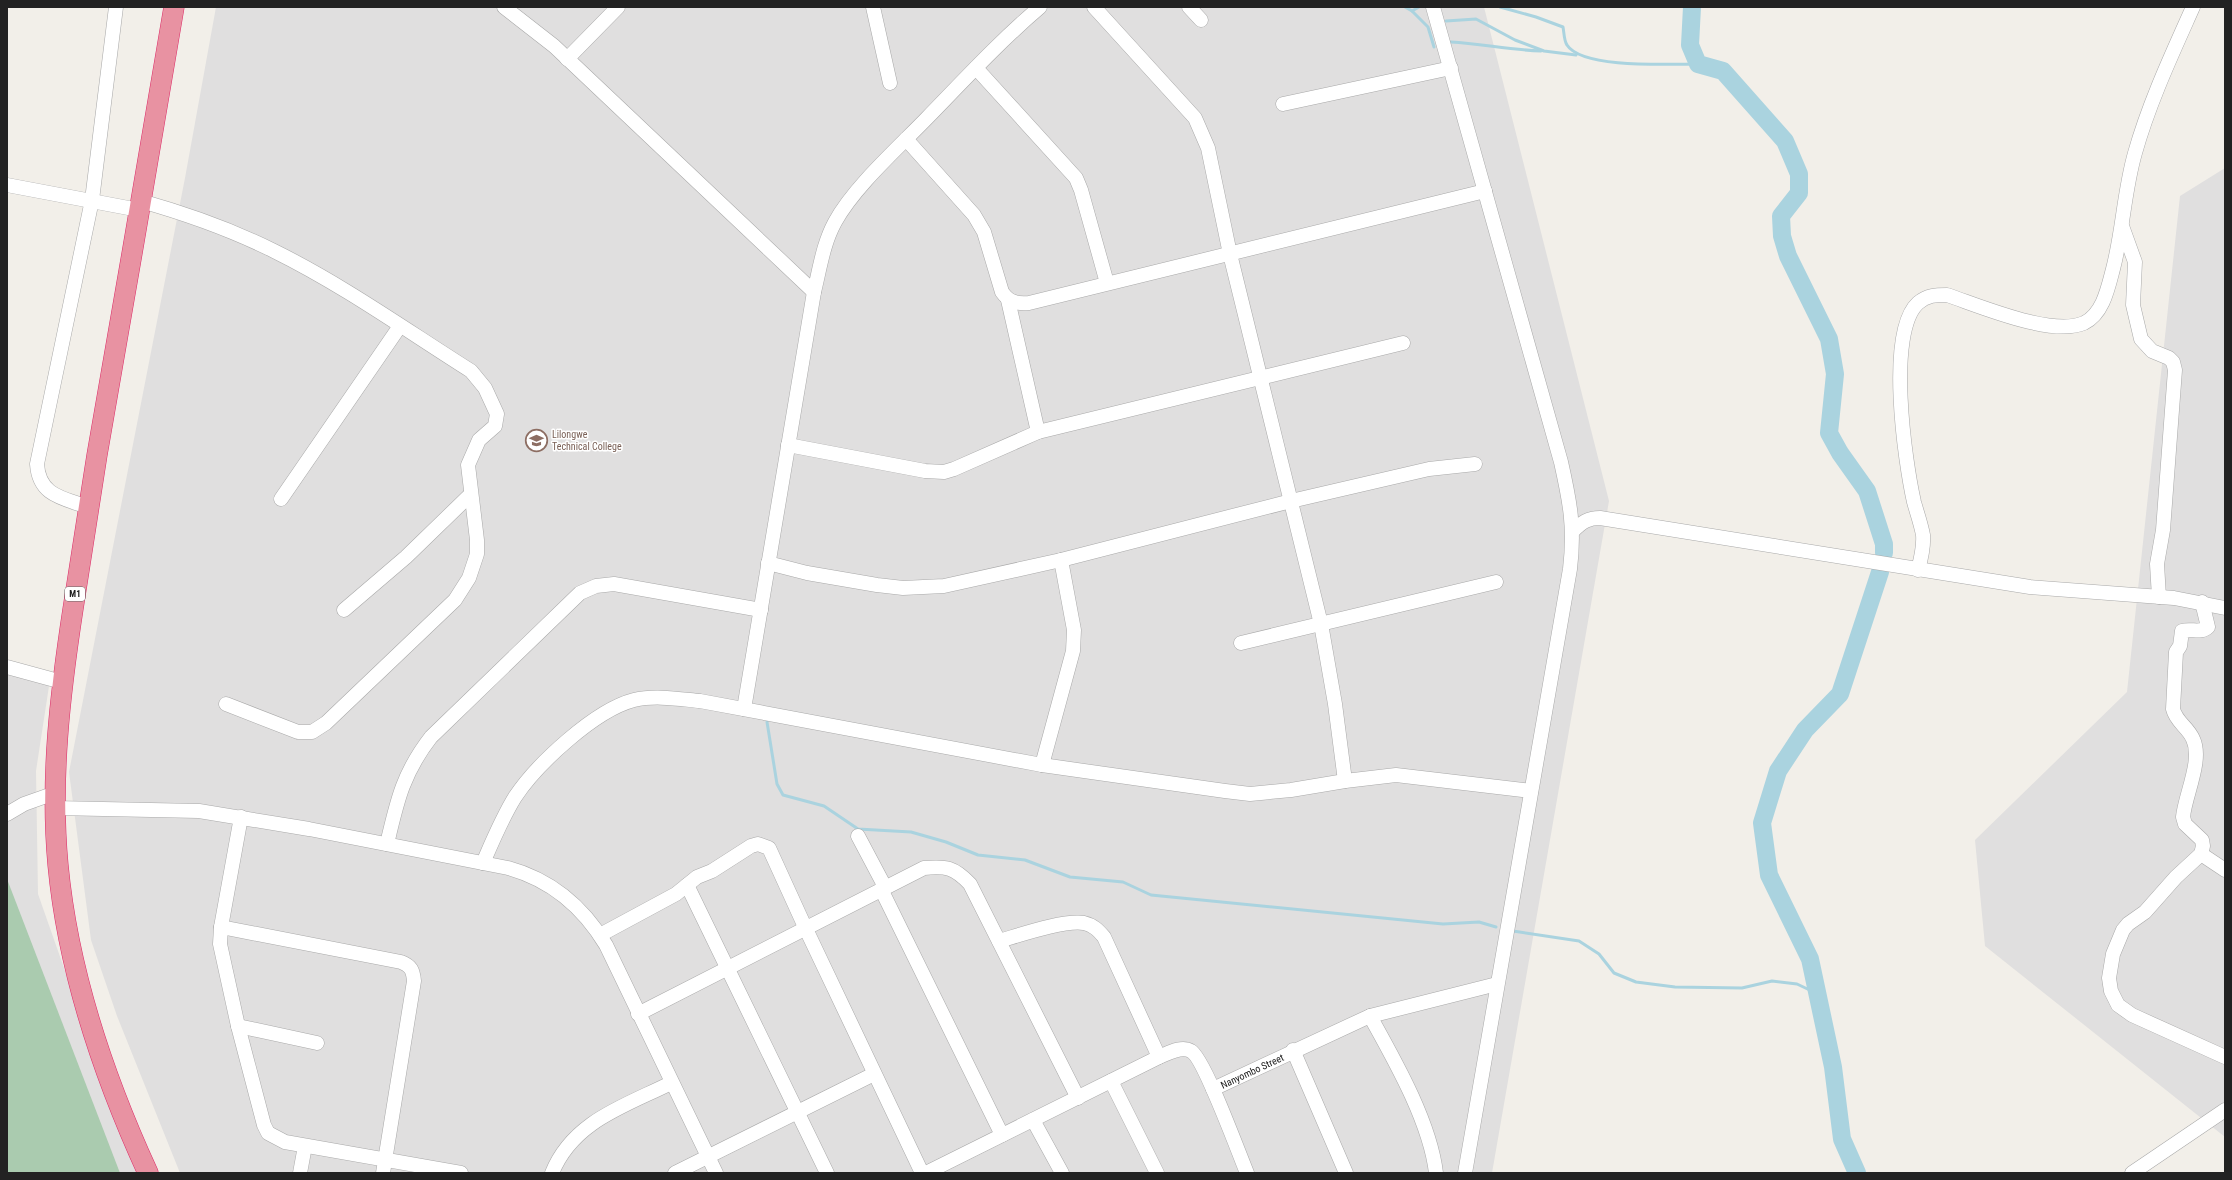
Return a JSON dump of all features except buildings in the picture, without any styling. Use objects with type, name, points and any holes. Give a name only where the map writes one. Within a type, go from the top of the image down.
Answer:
[{"type":"highway","name":"M1","points":[[148,1173],[119,1108],[105,1070],[76,973],[61,892],[55,801],[57,736],[62,682],[88,507],[174,7]]},
{"type":"street","points":[[88,507],[58,497],[45,488],[38,477],[37,464],[92,200],[116,7]]},
{"type":"street","points":[[504,7],[567,59],[814,292]]},
{"type":"street","points":[[567,59],[618,7]]},
{"type":"street","points":[[873,7],[890,83]]},
{"type":"street","points":[[744,709],[814,292],[824,249],[835,223],[851,199],[906,139],[976,68],[1040,7]]},
{"type":"street","points":[[1094,7],[1195,118],[1208,148],[1230,254],[1321,624],[1336,704],[1345,781]]},
{"type":"street","points":[[1188,7],[1201,20]]},
{"type":"street","points":[[1433,7],[1559,455],[1570,500],[1573,531],[1570,569],[1465,1173]]},
{"type":"street","points":[[1918,570],[1923,544],[1914,501],[1904,433],[1900,382],[1902,352],[1910,315],[1917,303],[1926,297],[1947,295],[2050,327],[2073,326],[2092,318],[2103,302],[2111,278],[2137,147],[2157,92],[2193,7]]},
{"type":"street","points":[[976,68],[1076,178],[1081,190],[1107,283]]},
{"type":"street","points":[[1283,104],[1451,68]]},
{"type":"street","points":[[906,139],[974,215],[984,232],[997,283],[1008,300],[1038,432]]},
{"type":"street","points":[[7,185],[92,200],[186,214],[274,251],[355,296],[471,371],[485,388],[497,414],[494,426],[479,440],[470,458],[468,473],[477,540],[477,554],[474,567],[463,589],[455,600],[326,723],[312,732],[298,732],[226,704]]},
{"type":"street","points":[[1008,300],[1019,304],[1029,303],[1485,191]]},
{"type":"street","points":[[2122,226],[2135,262],[2133,305],[2141,338],[2152,350],[2169,358],[2173,362],[2175,370],[2163,530],[2157,564],[2159,596]]},
{"type":"street","points":[[281,499],[400,326]]},
{"type":"street","points":[[788,445],[934,472],[954,469],[1038,432],[1403,343]]},
{"type":"street","points":[[768,563],[807,573],[877,586],[920,588],[944,586],[1061,560],[1291,501],[1429,469],[1475,464]]},
{"type":"street","points":[[344,610],[406,557],[471,494]]},
{"type":"street","points":[[1573,531],[1583,521],[1591,518],[1600,518],[2030,587],[2159,596],[2202,602],[2225,608]]},
{"type":"street","points":[[1042,765],[1073,651],[1074,630],[1061,560]]},
{"type":"street","points":[[1241,643],[1496,582]]},
{"type":"street","points":[[387,844],[399,792],[407,773],[431,736],[580,593],[596,586],[614,584],[761,610]]},
{"type":"street","points":[[2202,602],[2208,626],[2199,631],[2187,629],[2182,631],[2180,646],[2176,652],[2173,709],[2175,717],[2193,738],[2196,749],[2196,759],[2183,817],[2185,824],[2202,840],[2203,846],[2201,854],[2176,877],[2145,912],[2128,924],[2123,930],[2113,954],[2109,978],[2111,991],[2118,1005],[2132,1015],[2225,1057]]},
{"type":"street","points":[[7,667],[62,682]]},
{"type":"street","points":[[483,863],[500,822],[524,784],[536,771],[574,736],[603,714],[634,700],[655,698],[700,701],[1042,765],[1250,794],[1291,790],[1345,781],[1408,775],[1531,791]]},
{"type":"street","points":[[7,814],[24,804],[55,801],[166,809],[241,817],[526,872],[559,890],[582,911],[600,935],[716,1173]]},
{"type":"street","points":[[241,817],[221,927],[220,944],[238,1026],[264,1125],[268,1133],[285,1142],[385,1158],[461,1173]]},
{"type":"street","points":[[858,836],[1002,1135]]},
{"type":"street","points":[[600,935],[676,894],[697,877],[712,871],[751,846],[764,845],[769,848],[805,928],[922,1173]]},
{"type":"street","points":[[2201,854],[2225,870]]},
{"type":"street","points":[[638,1014],[924,868],[950,868],[962,875],[970,884],[1078,1098]]},
{"type":"street","points":[[687,885],[827,1173]]},
{"type":"street","points":[[999,941],[1066,924],[1083,923],[1098,930],[1104,937],[1158,1057]]},
{"type":"street","points":[[221,927],[401,962],[409,965],[414,973],[414,981],[383,1173]]},
{"type":"street","name":"Nanyombo Street","points":[[926,1173],[1158,1057],[1179,1049],[1191,1051],[1196,1054],[1213,1088],[1292,1050],[1370,1016],[1497,984]]},
{"type":"street","points":[[1370,1016],[1388,1048],[1423,1122],[1434,1155],[1436,1173]]},
{"type":"street","points":[[238,1026],[317,1042]]},
{"type":"street","points":[[1292,1050],[1346,1173]]},
{"type":"street","points":[[675,1173],[874,1074]]},
{"type":"street","points":[[1111,1081],[1157,1173]]},
{"type":"street","points":[[552,1173],[565,1148],[585,1128],[671,1083]]},
{"type":"street","points":[[1213,1088],[1247,1173]]},
{"type":"street","points":[[2136,1172],[2225,1110]]},
{"type":"street","points":[[1033,1120],[1062,1173]]},
{"type":"street","points":[[300,1173],[305,1146]]},
{"type":"shaded area","points":[[216,7],[1484,7],[1609,501],[1492,1173],[180,1173],[117,1016],[91,940],[69,772],[185,178]]},
{"type":"shaded area","points":[[2225,168],[2225,1137],[1985,946],[1975,840],[2127,692],[2180,196]]},
{"type":"shaded area","points":[[7,662],[51,673],[36,771],[38,894],[136,1173],[7,1173]]},
{"type":"green space","points":[[7,879],[120,1173],[7,1173]]},
{"type":"waterway","points":[[1405,7],[1412,11],[1419,7]]},
{"type":"waterway","points":[[1500,7],[1536,17],[1563,27],[1567,45],[1576,53],[1590,58],[1628,64],[1698,64]]},
{"type":"waterway","points":[[1692,7],[1690,45],[1698,64],[1723,71],[1785,141],[1799,174],[1799,193],[1781,216],[1782,236],[1788,256],[1829,339],[1835,374],[1829,433],[1840,453],[1867,491],[1884,544],[1884,553]]},
{"type":"waterway","points":[[1412,11],[1428,27],[1434,47]]},
{"type":"waterway","points":[[1446,21],[1476,19],[1515,40],[1544,51],[1576,55]]},
{"type":"waterway","points":[[1451,42],[1541,51]]},
{"type":"waterway","points":[[1857,1173],[1842,1139],[1833,1067],[1810,959],[1769,875],[1762,823],[1778,771],[1805,730],[1840,694],[1880,572]]},
{"type":"waterway","points":[[767,722],[777,784],[783,795],[824,806],[858,829],[911,832],[946,842],[978,855],[1025,860],[1070,877],[1123,882],[1151,895],[1443,924],[1479,922],[1496,927]]},
{"type":"waterway","points":[[1513,931],[1579,941],[1599,954],[1614,973],[1636,982],[1675,987],[1742,988],[1772,981],[1797,984],[1818,994]]},
{"type":"place","name":"Lilongwe Technical College","points":[[536,440]]}]
